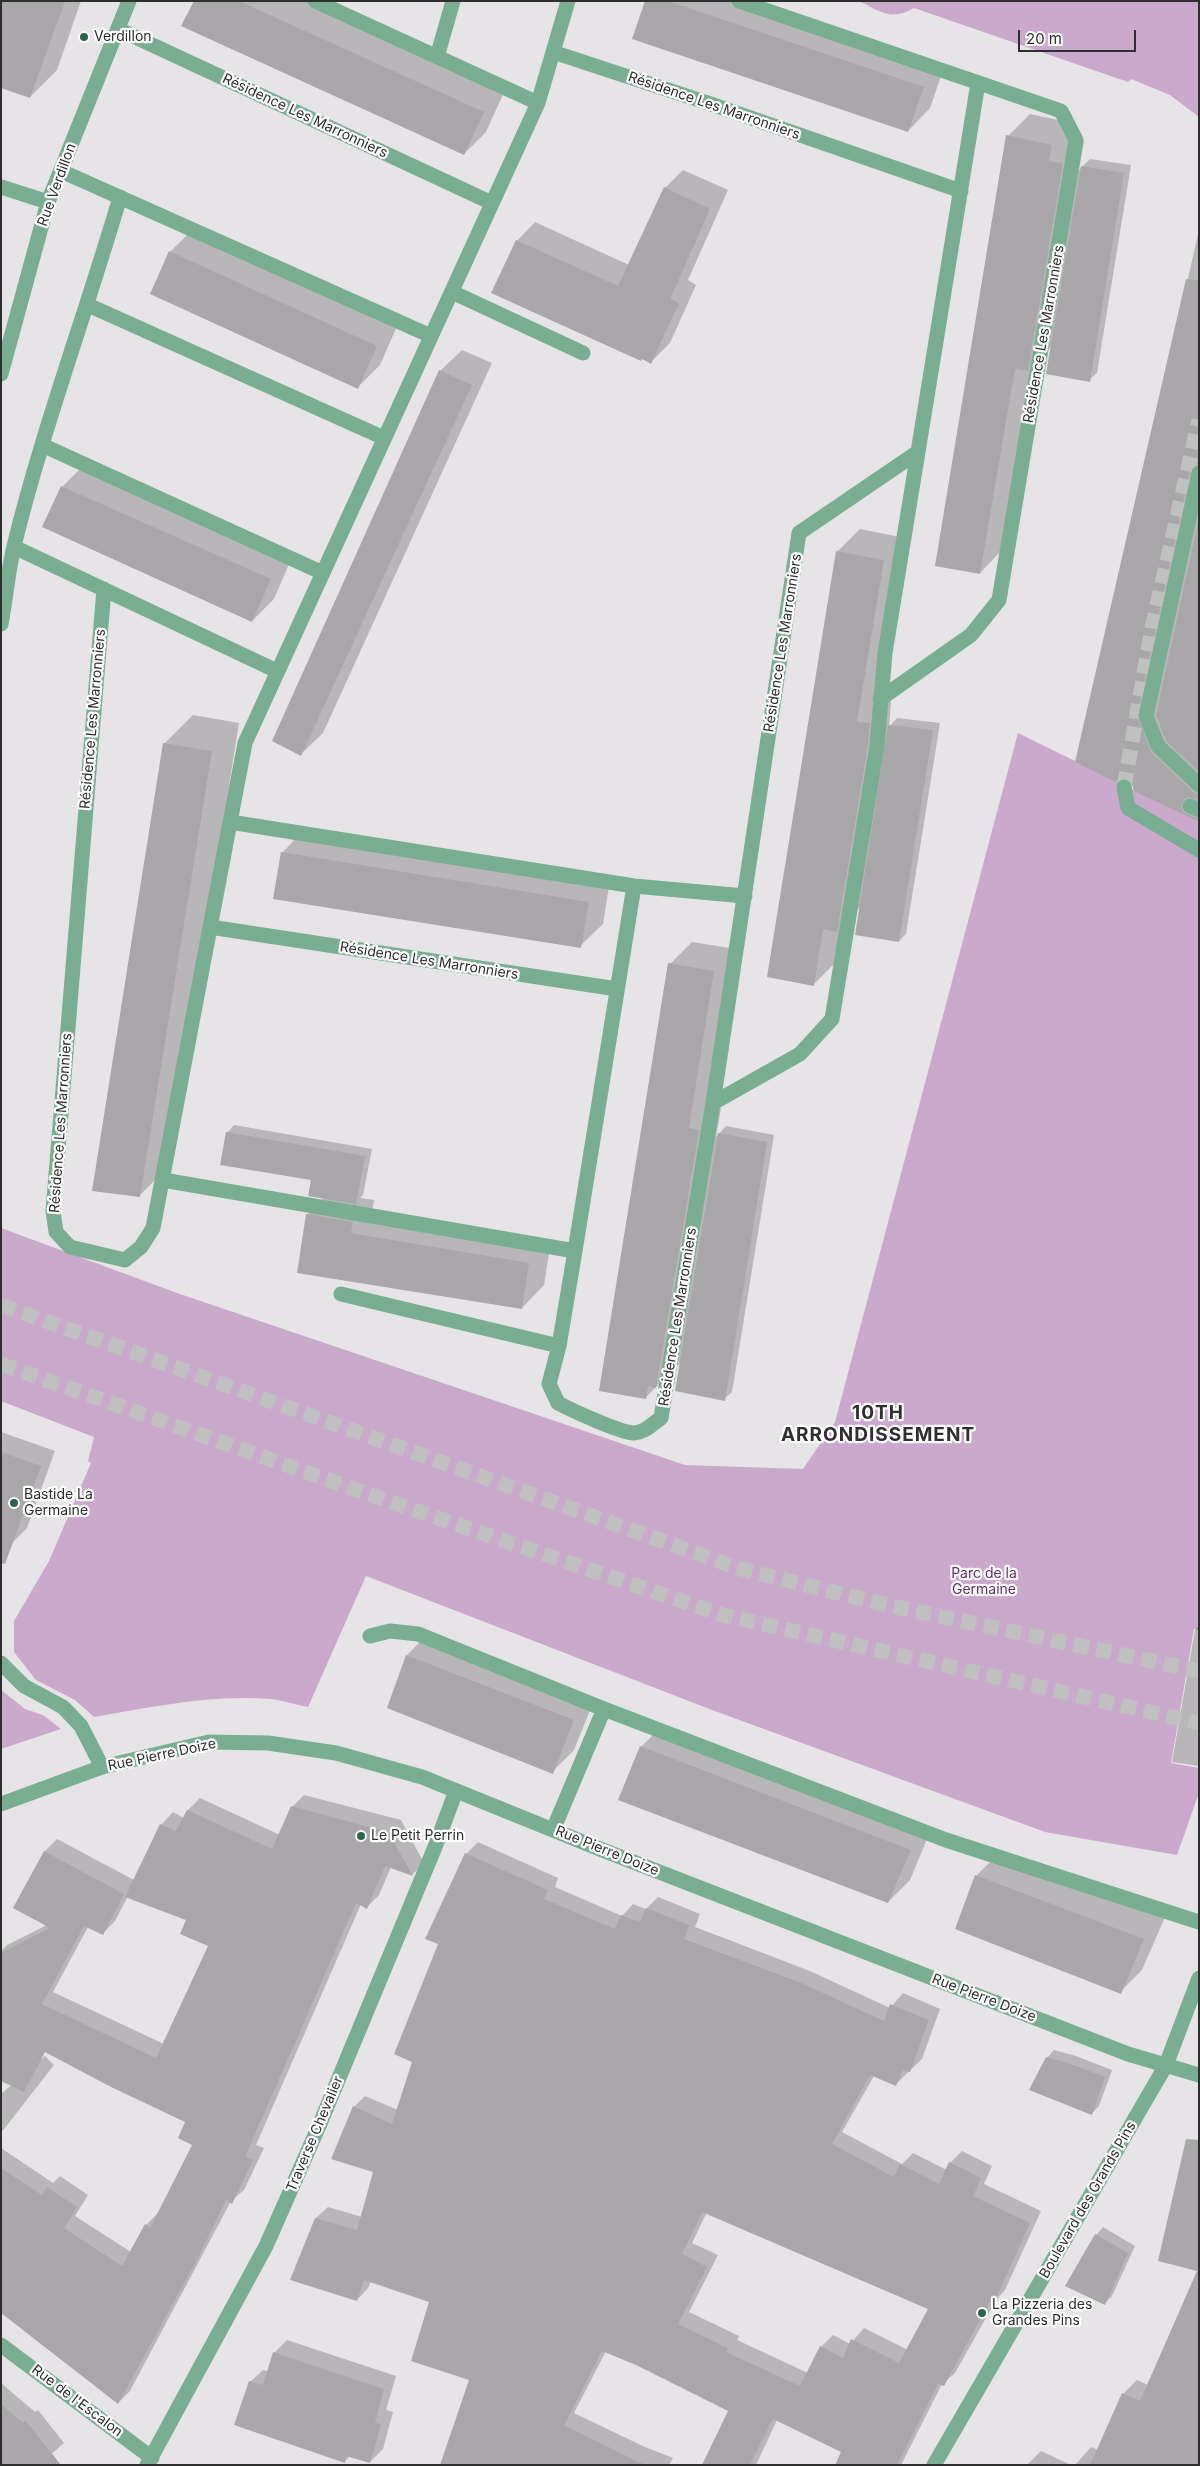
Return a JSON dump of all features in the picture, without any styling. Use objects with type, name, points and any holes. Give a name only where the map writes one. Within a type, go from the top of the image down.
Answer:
[{"type":"street","name":"Rue Verdillon","points":[[1,374],[48,202],[129,1]]},
{"type":"street","points":[[315,1],[538,103]]},
{"type":"street","points":[[437,57],[453,1]]},
{"type":"street","name":"Résidence Les Marronniers","points":[[104,590],[54,1211],[56,1232],[70,1247],[125,1260],[141,1247],[153,1228],[164,1180],[245,743],[538,103],[568,1]]},
{"type":"street","name":"Résidence Les Marronniers","points":[[739,1],[1061,112],[1076,140],[999,600],[971,635],[880,699]]},
{"type":"street","name":"Résidence Les Marronniers","points":[[118,29],[492,203]]},
{"type":"street","name":"Résidence Les Marronniers","points":[[553,52],[708,103],[961,191]]},
{"type":"street","points":[[714,1103],[800,1054],[832,1019],[878,746],[880,699],[885,653],[978,83]]},
{"type":"street","points":[[61,171],[431,336]]},
{"type":"street","points":[[1,187],[48,202]]},
{"type":"street","points":[[1,624],[14,547],[42,445],[88,305],[120,197]]},
{"type":"street","points":[[452,292],[583,353]]},
{"type":"street","points":[[88,305],[384,438]]},
{"type":"street","points":[[42,445],[323,573]]},
{"type":"street","name":"Résidence Les Marronniers","points":[[634,886],[559,1346],[550,1384],[558,1404],[634,1433],[649,1428],[661,1418],[714,1103],[799,533],[918,452]]},
{"type":"street","points":[[1199,473],[1146,716],[1158,746],[1199,785]]},
{"type":"street","points":[[14,547],[277,671]]},
{"type":"street","points":[[1124,787],[1128,808],[1199,850]]},
{"type":"street","points":[[230,822],[634,886],[745,896]]},
{"type":"street","name":"Résidence Les Marronniers","points":[[210,927],[617,989]]},
{"type":"street","points":[[164,1180],[575,1251]]},
{"type":"street","points":[[341,1294],[559,1346]]},
{"type":"street","points":[[370,1636],[390,1631],[418,1634],[604,1709],[946,1840],[1199,1922]]},
{"type":"street","points":[[1,1663],[24,1686],[63,1707],[80,1726],[102,1767]]},
{"type":"street","points":[[553,1830],[604,1709]]},
{"type":"street","name":"Rue Pierre Doize","points":[[1,1804],[102,1767],[209,1742],[268,1743],[336,1753],[422,1777],[1128,2054],[1199,2075]]},
{"type":"street","name":"Traverse Chevalier","points":[[150,2461],[270,2237],[436,1847],[456,1791]]},
{"type":"street","name":"Boulevard des Grands Pins","points":[[934,2465],[1166,2065],[1199,1978]]},
{"type":"street","name":"Rue de l'Escalon","points":[[1,2345],[150,2461]]},
{"type":"green space","points":[[859,1],[1199,1],[1199,117],[1170,95],[1131,79],[1128,82],[914,8],[899,14],[892,14],[880,11]]},
{"type":"green space","name":"Parc de la Germaine","points":[[1018,733],[1199,822],[1199,1630],[1194,1629],[1171,1763],[1199,1768],[1199,1793],[1177,1855],[1045,1832],[712,1710],[366,1576],[308,1707],[280,1700],[226,1698],[182,1702],[94,1717],[75,1700],[36,1680],[14,1652],[14,1621],[49,1561],[91,1463],[88,1461],[94,1437],[1,1401],[1,1228],[177,1293],[685,1465],[803,1469],[835,1422]]},
{"type":"green space","points":[[1,1690],[25,1709],[43,1715],[61,1729],[1,1749]]},
{"type":"building","points":[[1,1],[65,1],[30,98],[1,88]]},
{"type":"building","points":[[194,1],[239,1],[484,112],[464,155],[181,26]]},
{"type":"building","points":[[645,1],[668,1],[924,87],[908,132],[632,39]]},
{"type":"building","points":[[1006,135],[1052,145],[1049,161],[1063,163],[1028,371],[1015,369],[980,574],[935,566]]},
{"type":"building","points":[[1081,166],[1124,173],[1090,382],[1046,374]]},
{"type":"building","points":[[664,187],[710,209],[670,299],[679,303],[651,364],[491,293],[516,240],[618,286]]},
{"type":"building","points":[[169,251],[377,346],[358,389],[150,294]]},
{"type":"building","points":[[1186,279],[1199,280],[1199,464],[1192,466],[1190,471],[1137,715],[1151,752],[1193,792],[1199,794],[1199,800],[1189,797],[1184,799],[1181,806],[1183,812],[1199,819],[1199,822],[1134,791],[1128,778],[1122,778],[1116,782],[1075,762]]},
{"type":"building","points":[[439,370],[472,385],[301,756],[272,741]]},
{"type":"building","points":[[61,486],[271,579],[252,622],[42,527]]},
{"type":"building","points":[[1199,518],[1199,772],[1166,741],[1156,715]]},
{"type":"building","points":[[836,551],[884,560],[857,722],[870,723],[868,745],[837,932],[823,929],[814,986],[767,977]]},
{"type":"building","points":[[888,725],[933,730],[899,942],[855,935]]},
{"type":"building","points":[[163,743],[212,751],[140,1197],[92,1191]]},
{"type":"building","points":[[281,852],[589,902],[581,948],[273,899]]},
{"type":"building","points":[[668,963],[714,971],[689,1128],[699,1130],[656,1388],[648,1386],[646,1399],[599,1391]]},
{"type":"building","points":[[226,1132],[365,1156],[356,1204],[308,1196],[311,1180],[220,1165]]},
{"type":"building","points":[[718,1133],[767,1142],[725,1401],[675,1391]]},
{"type":"building","points":[[306,1214],[353,1222],[351,1233],[529,1263],[522,1309],[297,1273]]},
{"type":"building","name":"Bastide La Germaine","points":[[1,1452],[41,1466],[5,1564],[1,1563]]},
{"type":"building","points":[[406,1655],[574,1720],[553,1774],[387,1708]]},
{"type":"building","points":[[640,1746],[911,1850],[888,1903],[618,1800]]},
{"type":"building","points":[[291,1806],[388,1832],[413,1876],[385,1866],[367,1909],[356,1903],[245,2157],[253,2160],[232,2204],[226,2200],[199,2256],[118,2404],[1,2313],[1,2168],[42,2195],[47,2187],[77,2207],[64,2228],[122,2266],[145,2224],[150,2228],[192,2145],[178,2138],[185,2122],[111,2087],[45,2052],[24,2092],[1,2081],[1,1953],[50,1928],[13,1908],[44,1851],[124,1894],[103,1935],[84,1926],[42,2004],[156,2058],[208,1946],[180,1934],[186,1920],[125,1897],[160,1824],[176,1831],[187,1810],[272,1849]]},
{"type":"building","points":[[465,1853],[548,1890],[544,1899],[615,1929],[621,1915],[640,1922],[646,1908],[689,1925],[684,1939],[799,1982],[884,2021],[890,2004],[929,2020],[910,2072],[903,2070],[896,2086],[870,2075],[832,2144],[894,2177],[900,2164],[939,2184],[949,2162],[981,2178],[973,2196],[1030,2223],[994,2303],[990,2301],[944,2386],[938,2384],[897,2465],[835,2465],[841,2452],[773,2419],[750,2465],[702,2465],[728,2411],[636,2365],[602,2351],[564,2425],[645,2465],[440,2465],[469,2380],[411,2361],[429,2302],[364,2280],[357,2301],[290,2280],[315,2218],[357,2230],[373,2172],[331,2159],[353,2106],[392,2124],[412,2062],[394,2054],[438,1944],[425,1939]],"holes":[[[702,2212],[928,2309],[899,2363],[851,2339],[843,2358],[820,2346],[800,2386],[726,2352],[728,2348],[678,2324],[707,2267],[682,2254]]]},
{"type":"building","points":[[975,1875],[1144,1939],[1121,1994],[955,1929]]},
{"type":"building","points":[[1046,2057],[1105,2077],[1092,2115],[1029,2090]]},
{"type":"building","points":[[1186,2139],[1199,2140],[1199,2465],[1090,2465],[1122,2393],[1140,2401],[1197,2271],[1158,2261]]},
{"type":"building","points":[[1095,2234],[1128,2253],[1105,2305],[1065,2286]]},
{"type":"building","points":[[273,2352],[384,2389],[375,2422],[381,2425],[370,2463],[346,2456],[345,2463],[234,2425],[249,2381],[263,2385]]},
{"type":"building","points":[[1,2404],[23,2423],[25,2420],[61,2465],[1,2465]]},
{"type":"tunnel","points":[[1124,787],[1152,628],[1199,420]]},
{"type":"tunnel","points":[[1,1305],[741,1569],[891,1606],[1199,1671]]},
{"type":"tunnel","points":[[1,1364],[388,1501],[723,1615],[1199,1723]]},
{"type":"place","name":"Verdillon","points":[[84,37]]},
{"type":"place","name":"Bastide La Germaine","points":[[14,1503]]},
{"type":"place","name":"Le Petit Perrin","points":[[361,1836]]},
{"type":"place","name":"La Pizzeria des Grandes Pins","points":[[982,2313]]},
{"type":"district","name":"10TH ARRONDISSEMENT","points":[[878,1424]]}]
